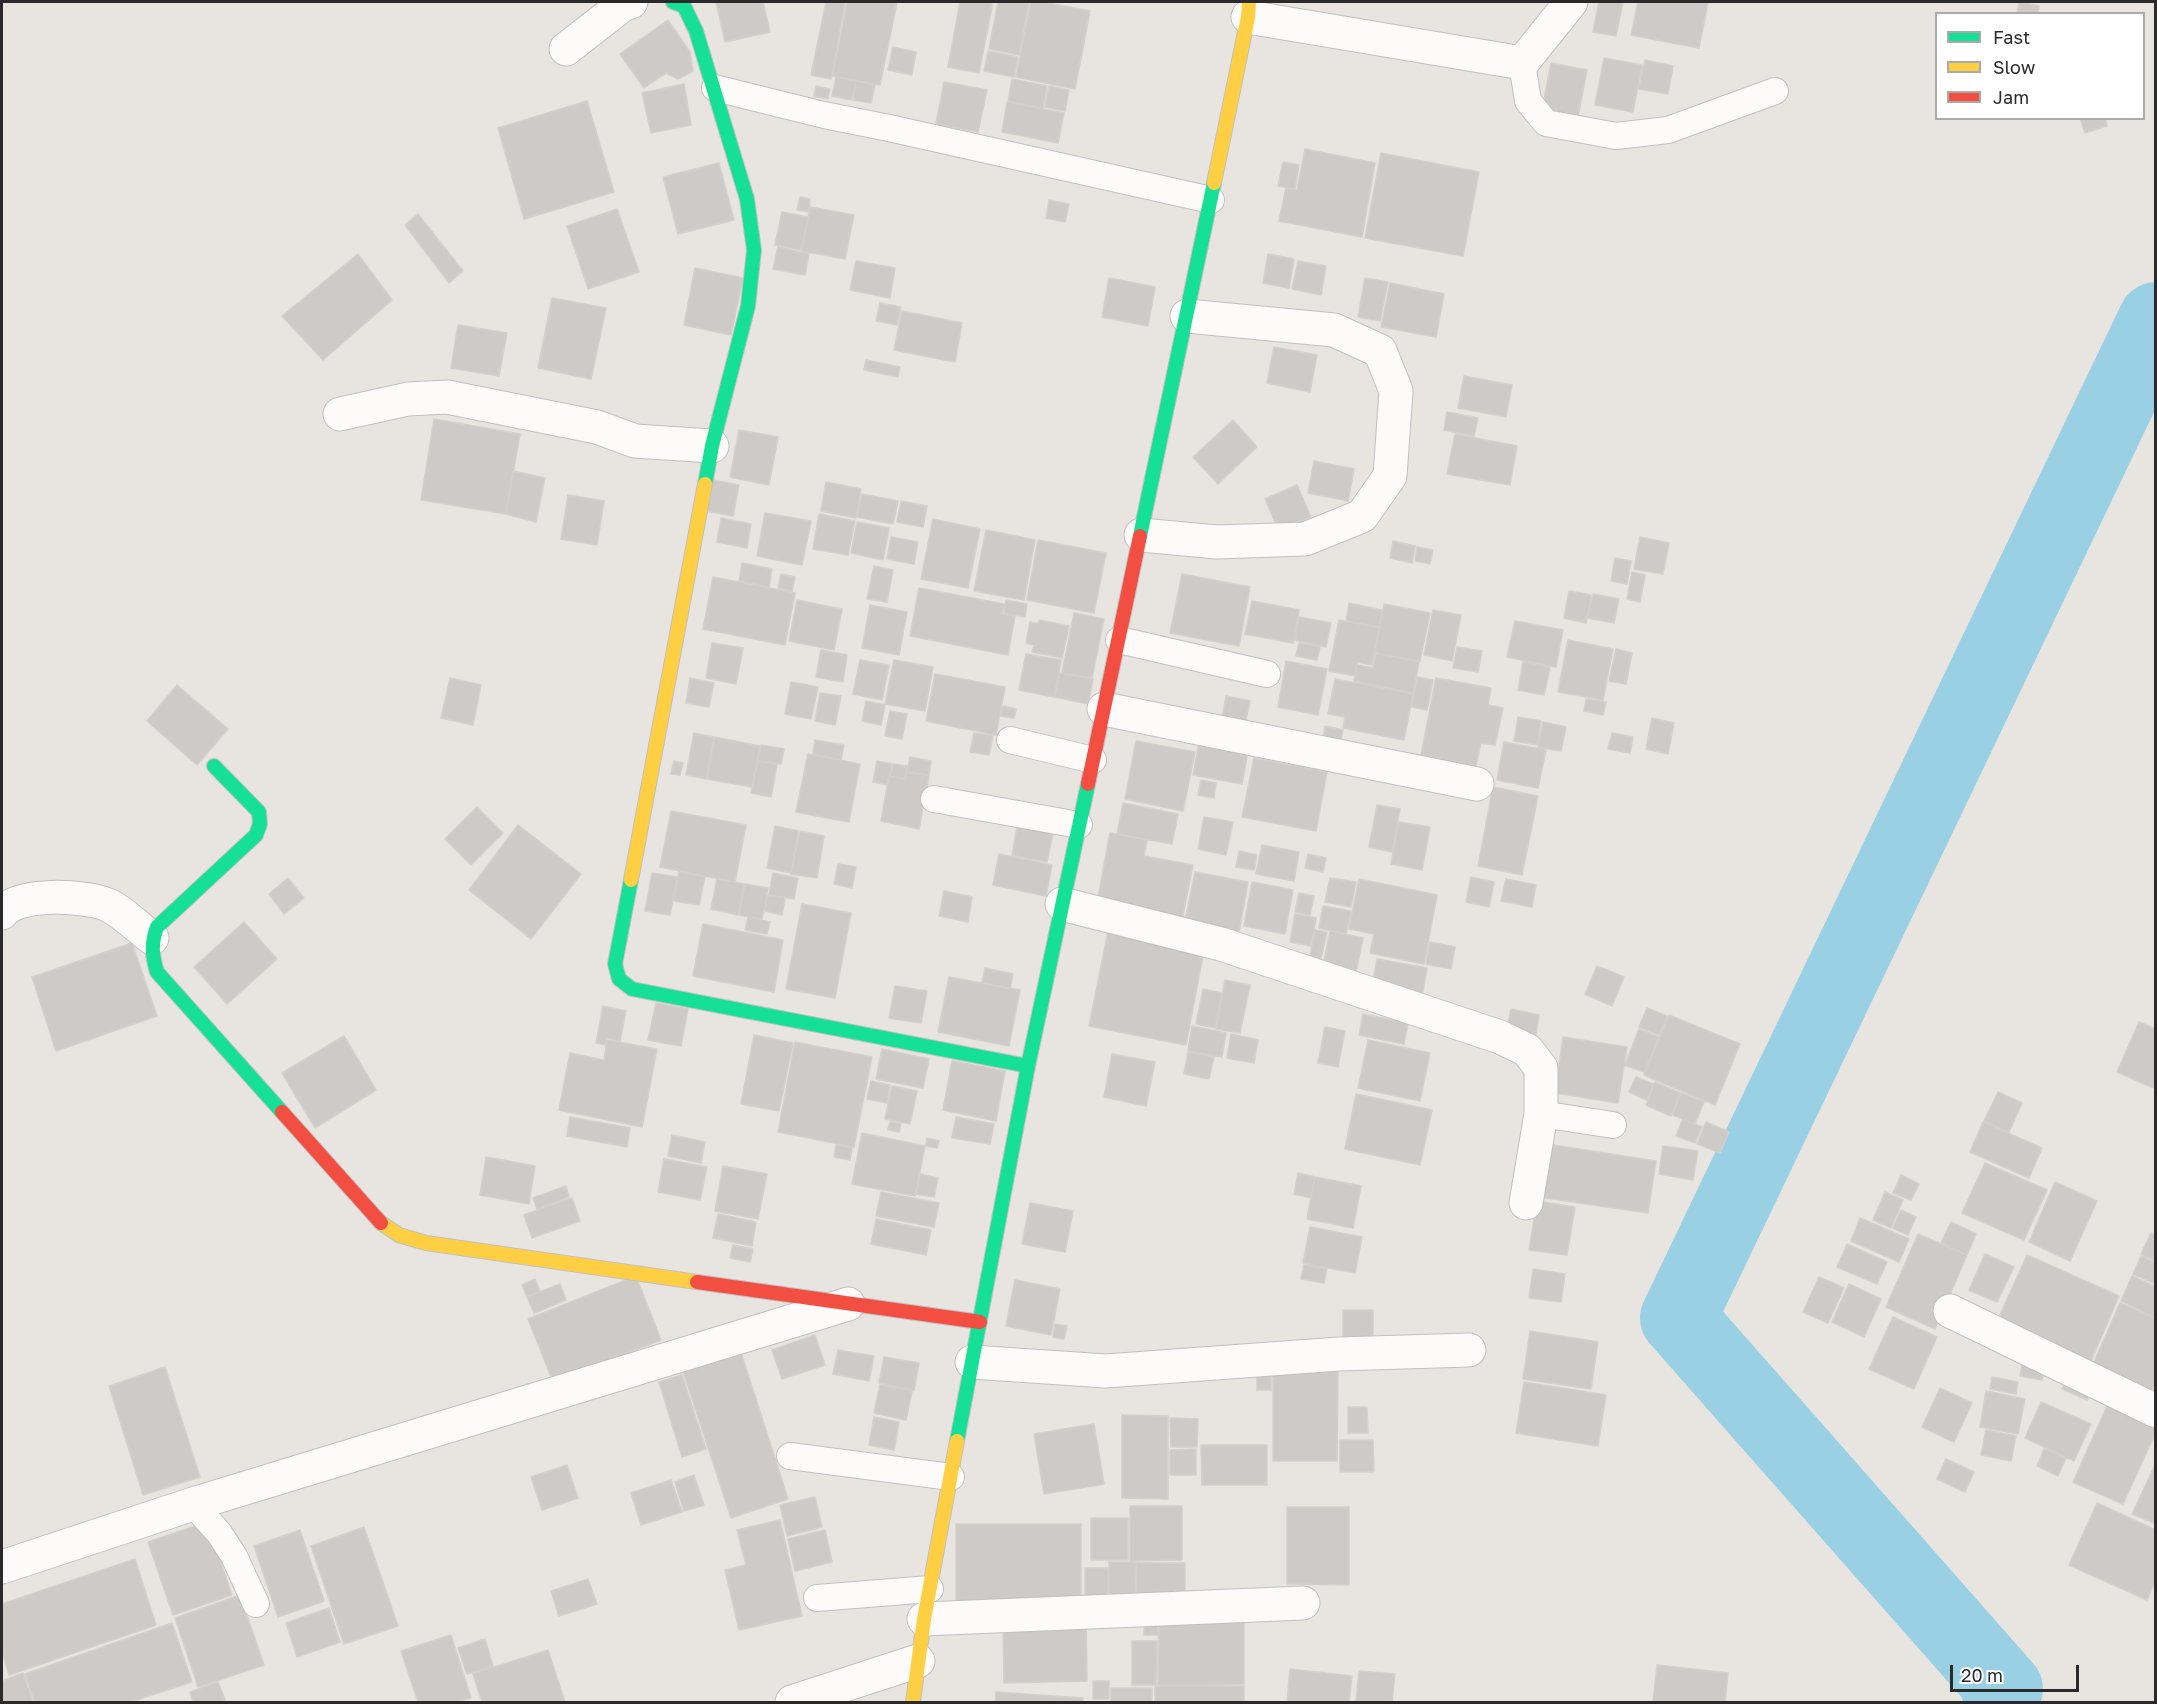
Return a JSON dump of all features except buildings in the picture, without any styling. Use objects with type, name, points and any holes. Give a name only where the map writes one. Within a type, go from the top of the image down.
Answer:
[{"type":"street","points":[[566,49],[624,4],[632,2]]},
{"type":"street","points":[[673,2],[684,6],[696,31],[715,88],[747,199],[754,250],[748,306],[711,446],[615,964],[620,980],[632,989],[1028,1066]]},
{"type":"street","points":[[913,1702],[927,1604],[1028,1066],[1187,316],[1249,9],[1522,63],[1571,2]]},
{"type":"street","points":[[1141,535],[1217,542],[1305,539],[1362,516],[1390,476],[1396,391],[1380,351],[1334,330],[1187,316]]},
{"type":"street","points":[[340,414],[408,399],[447,397],[597,428],[635,441],[711,446]]},
{"type":"street","points":[[1104,709],[1477,784]]},
{"type":"street","points":[[214,766],[259,812],[260,824],[256,835],[157,927],[150,951],[157,972],[381,1223],[399,1235],[426,1243],[980,1322]]},
{"type":"street","points":[[2,913],[6,907],[31,900],[65,896],[108,905],[152,938]]},
{"type":"street","points":[[1062,904],[1221,944],[1500,1037],[1527,1050],[1541,1068],[1541,1114],[1526,1203]]},
{"type":"street","points":[[2,1567],[193,1504],[848,1304]]},
{"type":"street","points":[[1950,1311],[2156,1411]]},
{"type":"street","points":[[972,1362],[1106,1371],[1339,1354],[1469,1350]]},
{"type":"street","points":[[927,1604],[1303,1603]]},
{"type":"street","points":[[792,1702],[918,1661]]},
{"type":"lane","points":[[1522,63],[1528,101],[1546,123],[1616,136],[1668,129],[1775,91]]},
{"type":"lane","points":[[715,88],[824,115],[1211,200]]},
{"type":"lane","points":[[1119,640],[1267,674]]},
{"type":"lane","points":[[1010,740],[1093,760]]},
{"type":"lane","points":[[934,799],[1079,825]]},
{"type":"lane","points":[[1541,1114],[1613,1125]]},
{"type":"lane","points":[[790,1456],[951,1477]]},
{"type":"lane","points":[[193,1504],[219,1533],[234,1556],[256,1604]]},
{"type":"lane","points":[[817,1598],[927,1604]]},
{"type":"waterway","points":[[2000,1702],[2005,1689],[1678,1318],[2156,320]]},
{"type":"traffic: fast","points":[[673,2],[684,6],[696,31],[747,199],[754,250],[748,306],[712,446],[705,484]]},
{"type":"traffic: fast","points":[[1140,536],[1214,183]]},
{"type":"traffic: fast","points":[[214,766],[259,812],[260,824],[256,835],[157,927],[153,944],[154,960],[157,972],[282,1112]]},
{"type":"traffic: fast","points":[[957,1441],[1028,1066],[1088,784]]},
{"type":"traffic: fast","points":[[631,880],[615,964],[619,979],[632,989],[1028,1066]]},
{"type":"traffic: slow","points":[[1214,183],[1248,17],[1249,2]]},
{"type":"traffic: slow","points":[[631,880],[705,484]]},
{"type":"traffic: slow","points":[[381,1223],[399,1235],[426,1243],[697,1282]]},
{"type":"traffic: slow","points":[[913,1702],[924,1619],[957,1441]]},
{"type":"traffic: jam","points":[[1088,784],[1140,536]]},
{"type":"traffic: jam","points":[[282,1112],[381,1223]]},
{"type":"traffic: jam","points":[[697,1282],[980,1322]]}]
